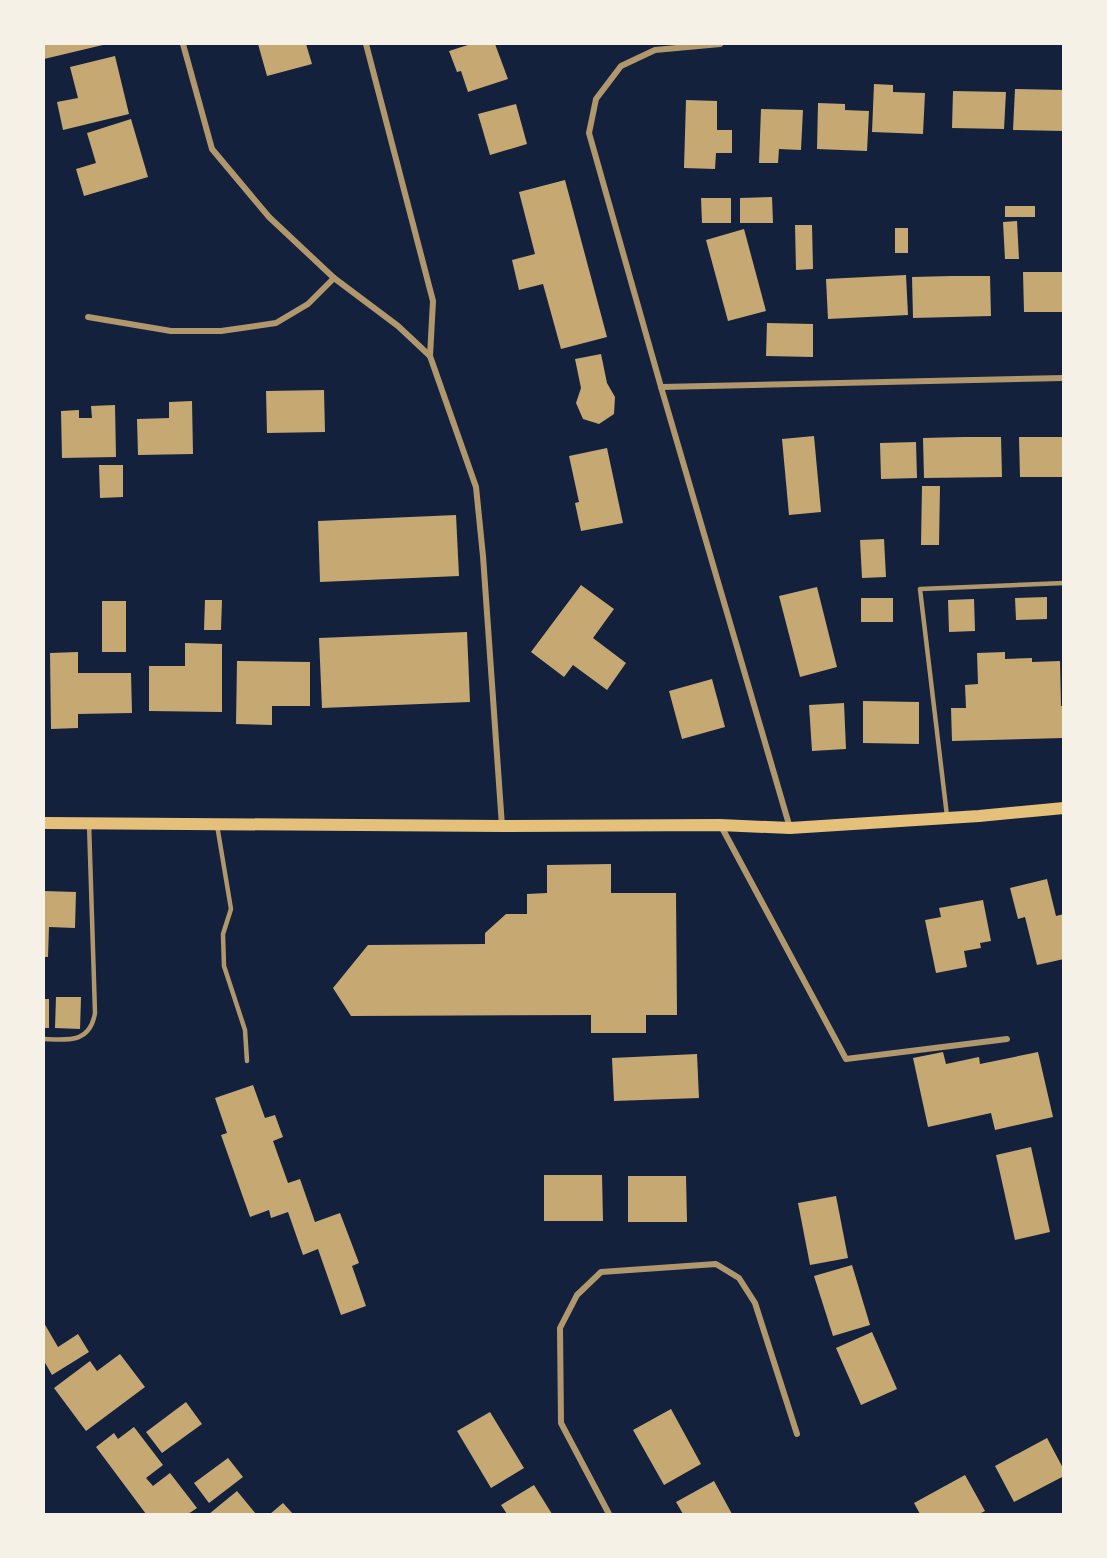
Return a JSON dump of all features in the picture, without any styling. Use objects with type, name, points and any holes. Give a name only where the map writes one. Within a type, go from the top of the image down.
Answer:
[{"type":"main road","points":[[44,823],[720,825],[790,828],[1064,808]]},
{"type":"street","points":[[183,44],[212,149],[269,217],[334,278],[398,326],[430,356]]},
{"type":"street","points":[[366,44],[433,301],[430,356],[476,487],[502,826]]},
{"type":"street","points":[[720,44],[656,50],[621,66],[596,99],[589,133],[790,828]]},
{"type":"street","points":[[88,317],[171,331],[221,331],[276,323],[308,304],[334,278]]},
{"type":"street","points":[[661,387],[1064,378]]},
{"type":"street","points":[[720,825],[846,1059],[1007,1039]]},
{"type":"street","points":[[609,1515],[561,1423],[560,1329],[577,1295],[602,1272],[716,1263],[739,1278],[755,1303],[797,1434]]},
{"type":"lane","points":[[948,817],[920,589],[1064,583]]},
{"type":"lane","points":[[44,1039],[71,1040],[82,1036],[92,1026],[95,1013],[89,823]]},
{"type":"lane","points":[[217,825],[231,909],[223,934],[224,966],[245,1030],[247,1061]]},
{"type":"building","points":[[44,44],[107,44],[44,59]]},
{"type":"building","points":[[258,44],[306,44],[312,64],[267,76]]},
{"type":"building","points":[[471,44],[495,44],[508,79],[468,92],[461,71],[457,72],[449,51]]},
{"type":"building","points":[[115,56],[129,114],[63,130],[57,102],[78,98],[70,67]]},
{"type":"building","points":[[874,84],[893,85],[893,92],[925,93],[923,134],[872,132]]},
{"type":"building","points":[[1015,89],[1064,90],[1064,131],[1013,130]]},
{"type":"building","points":[[953,91],[1006,92],[1004,129],[952,128]]},
{"type":"building","points":[[686,100],[717,101],[717,130],[732,130],[732,153],[716,153],[715,169],[684,168]]},
{"type":"building","points":[[818,103],[845,104],[845,110],[869,111],[867,151],[817,149]]},
{"type":"building","points":[[516,104],[527,144],[490,155],[478,114]]},
{"type":"building","points":[[761,109],[803,110],[801,150],[779,149],[778,163],[759,163]]},
{"type":"building","points":[[131,119],[148,177],[84,196],[76,169],[96,163],[87,133]]},
{"type":"building","points":[[565,180],[607,337],[561,349],[543,284],[519,290],[512,260],[535,254],[519,192]]},
{"type":"building","points":[[772,197],[773,223],[740,223],[740,198]]},
{"type":"building","points":[[701,198],[731,198],[731,223],[702,223]]},
{"type":"building","points":[[1005,206],[1035,206],[1035,217],[1005,217]]},
{"type":"building","points":[[1017,221],[1019,259],[1005,259],[1003,222]]},
{"type":"building","points":[[795,225],[812,225],[813,269],[796,270]]},
{"type":"building","points":[[895,228],[908,228],[908,253],[895,253]]},
{"type":"building","points":[[744,229],[766,311],[728,321],[706,240]]},
{"type":"building","points":[[1023,272],[1064,272],[1064,312],[1024,312]]},
{"type":"building","points":[[906,275],[908,315],[828,319],[826,279]]},
{"type":"building","points":[[990,276],[991,316],[913,318],[912,277]]},
{"type":"building","points":[[767,323],[813,324],[813,357],[766,356]]},
{"type":"building","points":[[601,354],[607,383],[615,397],[614,414],[599,424],[583,419],[576,403],[581,388],[575,359]]},
{"type":"building","points":[[324,390],[325,432],[267,433],[266,391]]},
{"type":"building","points":[[192,401],[193,454],[138,455],[137,419],[169,418],[169,402]]},
{"type":"building","points":[[115,405],[116,457],[62,458],[61,411],[79,410],[79,418],[92,418],[91,406]]},
{"type":"building","points":[[814,436],[821,512],[789,515],[782,439]]},
{"type":"building","points":[[1001,437],[1002,477],[924,478],[923,438]]},
{"type":"building","points":[[1019,437],[1064,437],[1064,477],[1020,477]]},
{"type":"building","points":[[916,442],[917,478],[881,479],[880,443]]},
{"type":"building","points":[[607,448],[623,523],[581,531],[575,503],[579,502],[569,456]]},
{"type":"building","points":[[99,465],[123,465],[123,497],[100,498]]},
{"type":"building","points":[[922,486],[940,486],[939,545],[921,545]]},
{"type":"building","points":[[456,515],[459,576],[320,582],[318,521]]},
{"type":"building","points":[[884,539],[886,577],[862,578],[860,540]]},
{"type":"building","points":[[581,585],[614,609],[593,638],[626,663],[607,690],[573,665],[564,677],[531,652]]},
{"type":"building","points":[[817,587],[837,667],[800,677],[779,596]]},
{"type":"building","points":[[1047,597],[1047,619],[1016,620],[1015,598]]},
{"type":"building","points":[[861,598],[893,598],[893,622],[861,622]]},
{"type":"building","points":[[974,599],[975,631],[949,632],[948,600]]},
{"type":"building","points":[[205,600],[222,600],[221,630],[204,630]]},
{"type":"building","points":[[102,601],[126,601],[126,652],[102,652]]},
{"type":"building","points":[[467,632],[470,702],[322,708],[319,638]]},
{"type":"building","points":[[185,643],[222,644],[222,712],[149,711],[149,666],[185,666]]},
{"type":"building","points":[[78,652],[78,673],[131,673],[132,713],[78,714],[78,728],[51,729],[50,653]]},
{"type":"building","points":[[1005,652],[1005,659],[1032,658],[1032,662],[1060,661],[1064,738],[952,741],[951,708],[966,708],[965,685],[978,684],[977,653]]},
{"type":"building","points":[[237,661],[310,662],[310,706],[272,706],[272,725],[236,724]]},
{"type":"building","points":[[712,679],[725,727],[682,739],[669,691]]},
{"type":"building","points":[[863,701],[919,702],[919,744],[863,743]]},
{"type":"building","points":[[844,703],[846,749],[812,751],[809,705]]},
{"type":"building","points":[[611,864],[611,893],[676,893],[677,1015],[646,1015],[646,1033],[591,1033],[591,1015],[351,1016],[333,988],[368,945],[485,944],[485,933],[506,914],[527,914],[527,894],[547,893],[547,865]]},
{"type":"building","points":[[1047,879],[1056,916],[1064,914],[1064,959],[1037,965],[1025,917],[1018,919],[1010,888]]},
{"type":"building","points":[[44,891],[76,892],[75,928],[49,927],[48,957],[44,957]]},
{"type":"building","points":[[983,900],[991,941],[980,943],[981,948],[964,951],[967,967],[936,973],[925,920],[941,917],[939,908]]},
{"type":"building","points":[[56,997],[81,997],[80,1029],[55,1028]]},
{"type":"building","points":[[44,999],[49,999],[49,1028],[44,1028]]},
{"type":"building","points":[[943,1052],[946,1064],[979,1057],[980,1064],[1038,1052],[1053,1117],[995,1130],[991,1113],[928,1127],[913,1058]]},
{"type":"building","points":[[697,1054],[699,1098],[614,1101],[612,1058]]},
{"type":"building","points":[[253,1085],[265,1118],[275,1115],[283,1137],[273,1141],[288,1183],[300,1179],[315,1222],[340,1213],[359,1263],[352,1266],[366,1306],[341,1315],[318,1249],[303,1255],[288,1212],[271,1218],[269,1210],[250,1217],[221,1135],[227,1133],[215,1098]]},
{"type":"building","points":[[1031,1147],[1050,1232],[1015,1240],[996,1155]]},
{"type":"building","points":[[544,1175],[602,1175],[603,1221],[544,1221]]},
{"type":"building","points":[[628,1176],[686,1176],[687,1222],[628,1222]]},
{"type":"building","points":[[836,1196],[848,1258],[810,1265],[798,1203]]},
{"type":"building","points":[[852,1265],[870,1325],[833,1336],[814,1276]]},
{"type":"building","points":[[44,1323],[58,1347],[78,1334],[89,1352],[52,1375],[44,1361]]},
{"type":"building","points":[[872,1332],[897,1389],[861,1405],[836,1348]]},
{"type":"building","points":[[120,1354],[145,1387],[86,1431],[54,1388],[90,1361],[97,1371]]},
{"type":"building","points":[[186,1402],[202,1424],[162,1453],[146,1432]]},
{"type":"building","points":[[671,1409],[701,1464],[664,1485],[633,1430]]},
{"type":"building","points":[[490,1412],[524,1468],[491,1488],[457,1431]]},
{"type":"building","points":[[134,1427],[163,1465],[146,1478],[153,1486],[170,1473],[197,1508],[188,1514],[146,1514],[96,1447],[114,1433],[118,1439]]},
{"type":"building","points":[[1047,1438],[1064,1470],[1064,1476],[1014,1502],[995,1466]]},
{"type":"building","points":[[228,1458],[243,1477],[209,1503],[194,1483]]},
{"type":"building","points":[[965,1475],[985,1511],[979,1514],[920,1514],[914,1503]]},
{"type":"building","points":[[714,1481],[732,1514],[683,1514],[676,1502]]},
{"type":"building","points":[[534,1485],[552,1514],[507,1514],[501,1505]]},
{"type":"building","points":[[237,1491],[256,1514],[209,1514]]},
{"type":"building","points":[[283,1503],[293,1514],[270,1514]]}]
